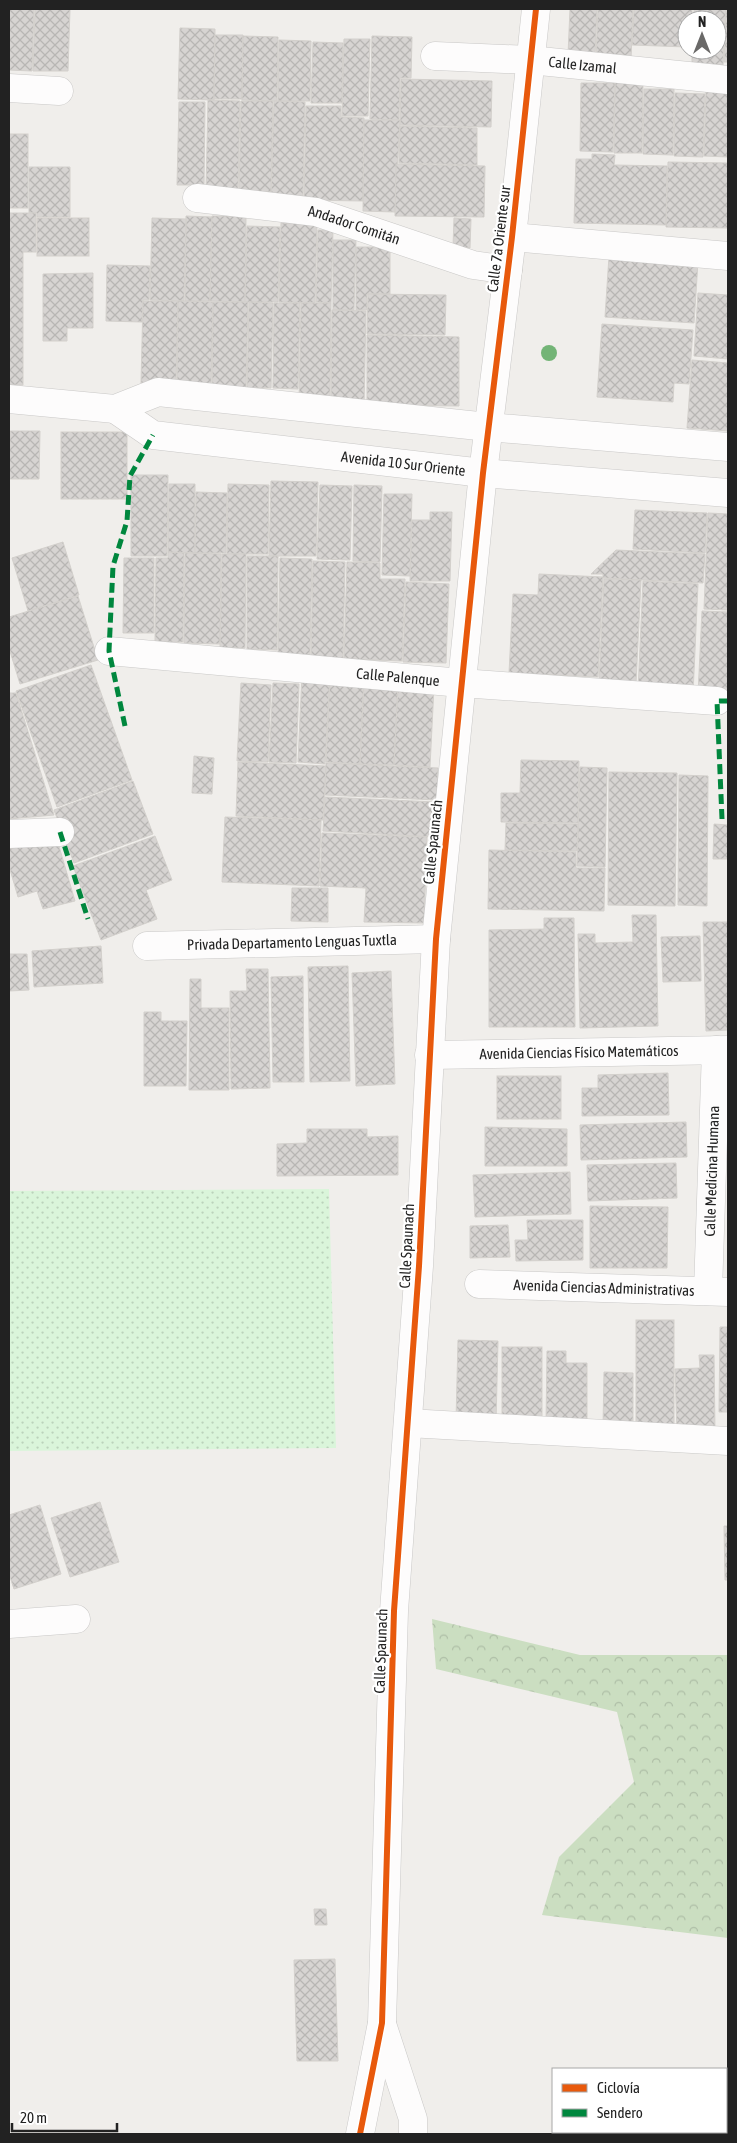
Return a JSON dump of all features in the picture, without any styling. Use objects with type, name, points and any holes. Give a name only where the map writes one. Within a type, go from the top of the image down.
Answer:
[{"type":"street","name":"Calle 7a Oriente sur","points":[[483,473],[512,237],[536,9]]},
{"type":"street","name":"Calle Izamal","points":[[435,56],[530,60],[728,80]]},
{"type":"street","points":[[9,88],[59,91]]},
{"type":"street","name":"Andador Comitán","points":[[197,198],[316,212],[473,264],[508,270]]},
{"type":"street","points":[[512,237],[728,256]]},
{"type":"street","name":"Avenida 10 Sur Oriente","points":[[9,400],[115,409],[158,392],[488,427],[728,447]]},
{"type":"street","name":"Avenida 10 Sur Oriente","points":[[115,409],[153,435],[483,473],[728,493]]},
{"type":"street","name":"Calle Spaunach","points":[[382,2023],[394,1611],[419,1266],[436,939],[483,473]]},
{"type":"street","name":"Calle Palenque","points":[[109,651],[461,683],[717,701]]},
{"type":"street","points":[[9,834],[60,832]]},
{"type":"street","name":"Privada Departamento Lenguas Tuxtla","points":[[147,946],[436,939]]},
{"type":"street","name":"Avenida Ciencias Físico Matemáticos","points":[[429,1055],[722,1050]]},
{"type":"street","name":"Calle Medicina Humana","points":[[718,1292],[722,1050]]},
{"type":"street","name":"Avenida Ciencias Administrativas","points":[[479,1284],[718,1292]]},
{"type":"street","points":[[408,1423],[728,1441]]},
{"type":"street","points":[[9,1624],[76,1619]]},
{"type":"street","points":[[360,2134],[382,2023]]},
{"type":"street","points":[[382,2023],[413,2119],[413,2134]]},
{"type":"green space","points":[[329,1189],[336,1448],[9,1451],[9,1191]]},
{"type":"green space","points":[[432,1619],[580,1655],[728,1655],[728,1938],[542,1915],[559,1857],[634,1782],[617,1712],[436,1669]]},
{"type":"building","points":[[9,9],[34,9],[32,71],[9,70]]},
{"type":"building","points":[[35,9],[70,9],[68,71],[33,71]]},
{"type":"building","points":[[570,9],[597,9],[595,56],[568,55]]},
{"type":"building","points":[[598,9],[633,9],[631,59],[596,57]]},
{"type":"building","points":[[634,9],[692,9],[677,10],[677,47],[632,45]]},
{"type":"building","points":[[694,9],[726,9],[726,10]]},
{"type":"building","points":[[728,9],[728,62],[724,62],[724,60],[727,60],[726,10]]},
{"type":"building","points":[[180,28],[215,29],[214,100],[178,99]]},
{"type":"building","points":[[215,35],[243,35],[242,99],[214,99]]},
{"type":"building","points":[[243,36],[278,37],[277,101],[242,100]]},
{"type":"building","points":[[372,36],[412,37],[411,78],[400,78],[399,120],[370,119]]},
{"type":"building","points":[[344,39],[370,39],[368,116],[342,116]]},
{"type":"building","points":[[279,40],[311,41],[310,101],[278,101]]},
{"type":"building","points":[[313,42],[343,43],[342,103],[311,103]]},
{"type":"building","points":[[692,60],[723,60],[723,65],[692,64]]},
{"type":"building","points":[[401,79],[492,81],[491,127],[400,125]]},
{"type":"building","points":[[615,81],[643,82],[642,153],[614,153]]},
{"type":"building","points":[[581,83],[615,83],[613,152],[580,151]]},
{"type":"building","points":[[644,89],[674,89],[673,155],[643,154]]},
{"type":"building","points":[[706,89],[728,89],[728,157],[704,156]]},
{"type":"building","points":[[675,93],[705,94],[703,157],[674,156]]},
{"type":"building","points":[[208,100],[240,101],[238,193],[206,192]]},
{"type":"building","points":[[241,101],[273,101],[271,192],[239,191]]},
{"type":"building","points":[[274,101],[305,102],[303,196],[271,196]]},
{"type":"building","points":[[179,102],[205,102],[204,185],[177,185]]},
{"type":"building","points":[[306,106],[341,106],[341,117],[364,118],[363,201],[304,200]]},
{"type":"building","points":[[364,120],[400,120],[395,212],[363,211]]},
{"type":"building","points":[[400,126],[477,128],[477,165],[399,163]]},
{"type":"building","points":[[9,134],[28,134],[28,208],[9,208]]},
{"type":"building","points":[[592,154],[615,155],[614,165],[667,166],[666,225],[574,223],[576,159],[592,159]]},
{"type":"building","points":[[668,162],[728,163],[728,228],[666,227]]},
{"type":"building","points":[[396,164],[485,166],[484,217],[395,216]]},
{"type":"building","points":[[29,167],[70,167],[70,217],[37,217],[37,213],[29,213]]},
{"type":"building","points":[[9,213],[36,213],[36,252],[23,252],[23,385],[9,385]]},
{"type":"building","points":[[186,216],[212,217],[210,301],[185,301]]},
{"type":"building","points":[[212,216],[246,216],[245,302],[210,301]]},
{"type":"building","points":[[37,218],[89,218],[89,256],[37,256]]},
{"type":"building","points":[[152,218],[186,219],[184,301],[150,300]]},
{"type":"building","points":[[454,218],[471,219],[470,248],[453,247]]},
{"type":"building","points":[[281,223],[317,224],[315,303],[279,302]]},
{"type":"building","points":[[247,226],[280,227],[278,302],[245,302]]},
{"type":"building","points":[[318,230],[333,230],[331,303],[316,302]]},
{"type":"building","points":[[333,240],[356,240],[354,310],[333,310]]},
{"type":"building","points":[[356,247],[390,247],[390,294],[367,294],[367,310],[356,310]]},
{"type":"building","points":[[609,256],[698,262],[694,323],[605,317]]},
{"type":"building","points":[[107,265],[150,266],[149,300],[143,300],[142,322],[106,321]]},
{"type":"building","points":[[93,273],[93,328],[67,328],[67,341],[43,341],[43,274]]},
{"type":"building","points":[[698,293],[728,295],[728,359],[694,356]]},
{"type":"building","points":[[368,294],[446,295],[445,335],[367,334]]},
{"type":"building","points":[[143,301],[178,301],[176,384],[141,383]]},
{"type":"building","points":[[178,301],[213,302],[211,386],[177,385]]},
{"type":"building","points":[[213,302],[248,302],[246,389],[212,388]]},
{"type":"building","points":[[249,302],[273,303],[271,388],[247,388]]},
{"type":"building","points":[[274,303],[300,303],[298,389],[273,388]]},
{"type":"building","points":[[301,303],[331,303],[330,401],[299,401]]},
{"type":"building","points":[[332,310],[366,311],[364,406],[331,405]]},
{"type":"building","points":[[602,324],[693,330],[689,384],[674,383],[673,402],[597,397]]},
{"type":"building","points":[[367,335],[459,337],[459,406],[367,405]]},
{"type":"building","points":[[692,360],[728,363],[728,431],[687,428]]},
{"type":"building","points":[[10,431],[40,431],[39,479],[9,479]]},
{"type":"building","points":[[61,432],[127,432],[127,499],[61,499]]},
{"type":"building","points":[[131,475],[168,475],[167,556],[131,556]]},
{"type":"building","points":[[271,481],[318,482],[316,556],[269,556]]},
{"type":"building","points":[[169,484],[195,484],[195,553],[168,552]]},
{"type":"building","points":[[228,484],[269,485],[268,554],[227,554]]},
{"type":"building","points":[[320,485],[352,486],[350,560],[317,559]]},
{"type":"building","points":[[354,485],[382,486],[380,562],[353,561]]},
{"type":"building","points":[[196,492],[227,493],[226,553],[195,553]]},
{"type":"building","points":[[384,494],[412,494],[410,576],[382,575]]},
{"type":"building","points":[[635,510],[707,513],[705,553],[633,549]]},
{"type":"building","points":[[430,512],[452,512],[450,581],[410,581],[412,520],[430,520]]},
{"type":"building","points":[[708,513],[728,514],[728,610],[704,609]]},
{"type":"building","points":[[63,542],[79,595],[28,611],[12,558]]},
{"type":"building","points":[[616,550],[705,554],[703,583],[603,578],[603,574],[591,574]]},
{"type":"building","points":[[168,552],[184,553],[183,642],[155,642],[156,558],[168,558]]},
{"type":"building","points":[[185,553],[221,554],[220,644],[184,643]]},
{"type":"building","points":[[222,554],[246,554],[245,648],[220,648]]},
{"type":"building","points":[[247,556],[278,556],[277,650],[247,649]]},
{"type":"building","points":[[124,558],[154,558],[154,633],[123,633]]},
{"type":"building","points":[[280,558],[312,559],[310,655],[278,654]]},
{"type":"building","points":[[313,561],[345,562],[343,660],[311,659]]},
{"type":"building","points":[[347,562],[380,563],[380,579],[405,579],[402,661],[344,659]]},
{"type":"building","points":[[539,574],[603,577],[598,677],[509,673],[513,594],[538,595]]},
{"type":"building","points":[[604,579],[641,580],[636,683],[599,681]]},
{"type":"building","points":[[643,581],[698,584],[693,694],[638,691]]},
{"type":"building","points":[[406,582],[449,584],[446,663],[403,662]]},
{"type":"building","points":[[78,596],[98,660],[20,684],[9,648],[9,617]]},
{"type":"building","points":[[702,611],[728,612],[728,695],[698,694]]},
{"type":"building","points":[[91,665],[132,780],[57,807],[16,691]]},
{"type":"building","points":[[302,675],[330,676],[325,764],[298,762]]},
{"type":"building","points":[[330,678],[364,679],[360,764],[326,762]]},
{"type":"building","points":[[364,681],[398,683],[394,765],[360,764]]},
{"type":"building","points":[[241,683],[271,685],[268,762],[237,761]]},
{"type":"building","points":[[273,683],[299,684],[296,763],[269,762]]},
{"type":"building","points":[[398,686],[434,687],[430,767],[394,765]]},
{"type":"building","points":[[9,693],[16,693],[54,815],[9,819]]},
{"type":"building","points":[[194,756],[214,758],[212,794],[192,793]]},
{"type":"building","points":[[521,760],[579,761],[578,823],[501,822],[501,793],[520,793]]},
{"type":"building","points":[[238,762],[326,766],[323,820],[236,816]]},
{"type":"building","points":[[326,763],[438,768],[437,800],[325,795]]},
{"type":"building","points":[[580,767],[607,768],[605,867],[577,866]]},
{"type":"building","points":[[609,772],[677,773],[675,906],[608,905]]},
{"type":"building","points":[[679,775],[708,776],[707,906],[678,905]]},
{"type":"building","points":[[133,781],[153,834],[74,863],[54,810]]},
{"type":"building","points":[[325,797],[435,802],[434,837],[323,831]]},
{"type":"building","points":[[225,817],[321,820],[319,886],[222,882]]},
{"type":"building","points":[[506,823],[578,824],[577,851],[505,850]]},
{"type":"building","points":[[714,824],[728,825],[728,859],[713,859]]},
{"type":"building","points":[[322,833],[427,837],[424,923],[364,922],[366,888],[320,886]]},
{"type":"building","points":[[56,836],[75,901],[43,909],[37,891],[18,897],[9,866],[9,849]]},
{"type":"building","points":[[155,836],[172,880],[146,890],[157,919],[101,940],[73,866]]},
{"type":"building","points":[[489,850],[576,852],[576,868],[605,868],[604,911],[488,909]]},
{"type":"building","points":[[292,888],[328,888],[328,922],[291,921]]},
{"type":"building","points":[[632,915],[656,915],[658,1026],[580,1028],[578,934],[595,934],[595,943],[633,942]]},
{"type":"building","points":[[544,918],[574,918],[575,1027],[489,1027],[489,930],[544,929]]},
{"type":"building","points":[[703,922],[728,922],[728,1030],[706,1031]]},
{"type":"building","points":[[700,936],[701,981],[663,982],[661,937]]},
{"type":"building","points":[[101,946],[103,983],[34,987],[32,951]]},
{"type":"building","points":[[9,954],[27,954],[29,990],[9,991]]},
{"type":"building","points":[[348,966],[350,1081],[310,1082],[308,967]]},
{"type":"building","points":[[246,969],[268,969],[270,1088],[231,1089],[230,991],[247,991]]},
{"type":"building","points":[[391,971],[395,1084],[356,1086],[352,973]]},
{"type":"building","points":[[303,976],[304,1082],[273,1082],[271,977]]},
{"type":"building","points":[[190,979],[201,979],[201,1008],[229,1008],[229,1090],[189,1090]]},
{"type":"building","points":[[144,1012],[161,1012],[161,1021],[187,1021],[186,1086],[144,1086]]},
{"type":"building","points":[[668,1073],[669,1115],[582,1116],[582,1088],[598,1088],[598,1075]]},
{"type":"building","points":[[497,1076],[561,1076],[561,1119],[497,1119]]},
{"type":"building","points":[[686,1122],[687,1157],[581,1160],[580,1125]]},
{"type":"building","points":[[485,1127],[567,1129],[567,1166],[485,1166]]},
{"type":"building","points":[[307,1129],[367,1129],[367,1137],[398,1136],[398,1175],[277,1176],[277,1144],[307,1143]]},
{"type":"building","points":[[676,1163],[677,1198],[588,1201],[587,1165]]},
{"type":"building","points":[[570,1172],[571,1214],[475,1217],[473,1175]]},
{"type":"building","points":[[590,1206],[668,1207],[667,1268],[590,1268]]},
{"type":"building","points":[[527,1220],[583,1220],[583,1260],[516,1261],[515,1240],[528,1240]]},
{"type":"building","points":[[508,1225],[510,1257],[470,1258],[470,1226]]},
{"type":"building","points":[[636,1320],[674,1320],[674,1431],[636,1431]]},
{"type":"building","points":[[720,1327],[728,1327],[728,1412],[719,1412]]},
{"type":"building","points":[[458,1340],[498,1341],[496,1422],[456,1421]]},
{"type":"building","points":[[502,1347],[542,1347],[542,1425],[502,1425]]},
{"type":"building","points":[[547,1351],[566,1351],[566,1363],[587,1363],[587,1426],[546,1426]]},
{"type":"building","points":[[699,1355],[714,1355],[715,1432],[677,1432],[675,1369],[700,1368]]},
{"type":"building","points":[[604,1372],[633,1373],[633,1427],[603,1427]]},
{"type":"building","points":[[100,1502],[119,1562],[70,1577],[51,1518]]},
{"type":"building","points":[[40,1505],[61,1574],[14,1589],[9,1574],[9,1515]]},
{"type":"building","points":[[724,1526],[728,1526],[728,1580],[725,1580]]},
{"type":"building","points":[[314,1909],[326,1909],[327,1925],[315,1925]]},
{"type":"building","points":[[335,1959],[338,2061],[297,2061],[294,1960]]},
{"type":"marked path","points":[[125,726],[109,651],[113,566],[127,521],[130,476],[153,435]]},
{"type":"marked path","points":[[722,819],[717,701],[728,701]]},
{"type":"marked path","points":[[60,832],[88,919]]},
{"type":"cycle path","points":[[360,2134],[382,2023],[394,1611],[419,1266],[436,939],[483,473],[512,237],[536,9]]}]
